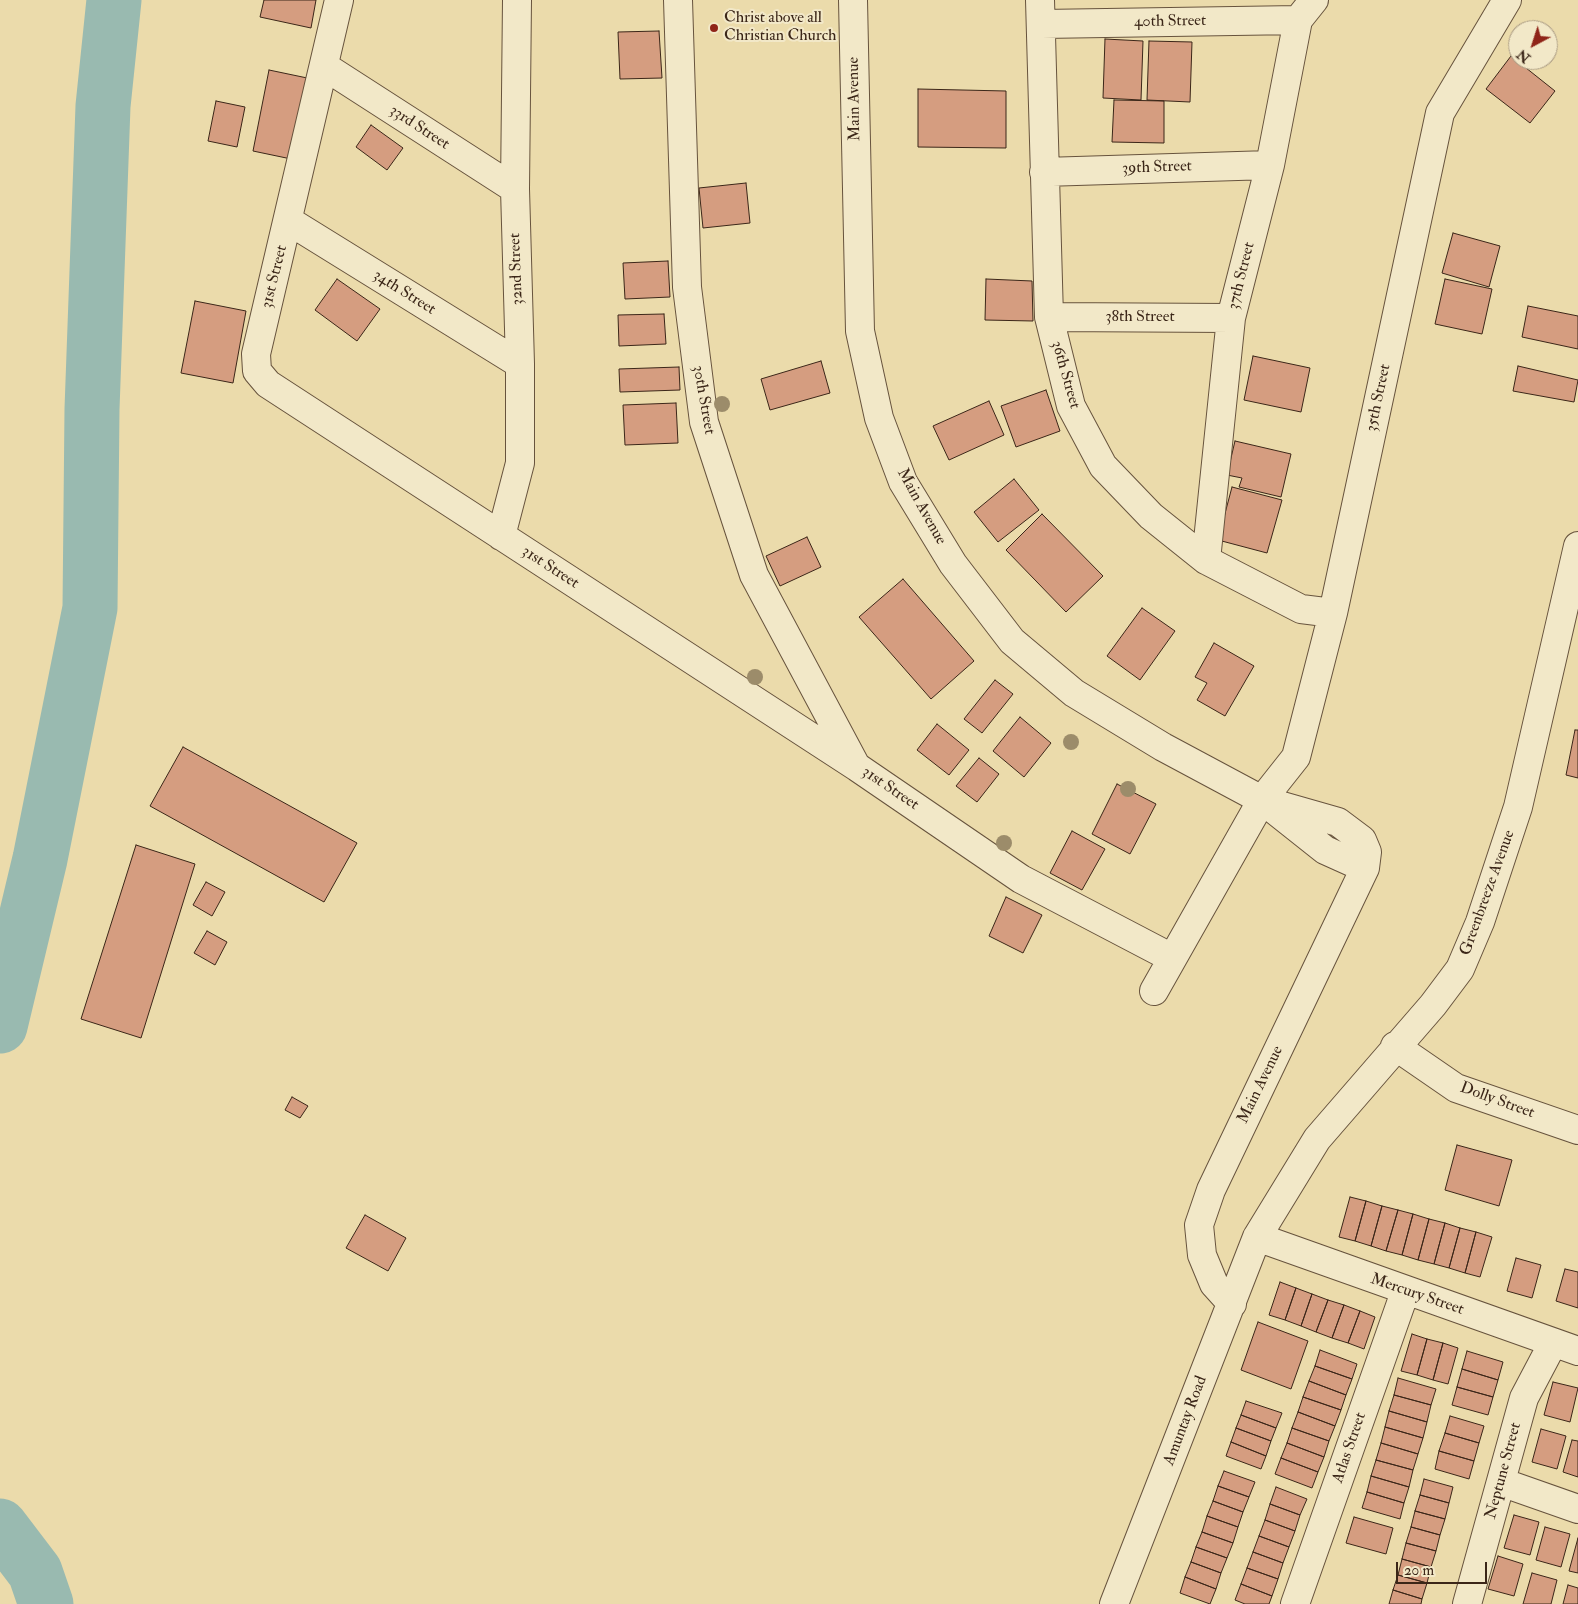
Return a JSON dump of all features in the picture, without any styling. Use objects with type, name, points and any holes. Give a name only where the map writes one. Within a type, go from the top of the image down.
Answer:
[{"type":"street","name":"31st Street","points":[[339,0],[289,221],[256,354],[257,371],[268,384],[857,767],[1021,879],[1172,958]]},
{"type":"street","name":"32nd Street","points":[[501,536],[520,463],[520,364],[515,189],[517,0]]},
{"type":"street","name":"30th Street","points":[[678,0],[687,287],[704,422],[754,575],[857,767]]},
{"type":"street","name":"Main Avenue","points":[[853,0],[860,330],[879,418],[904,482],[953,564],[1012,640],[1074,693],[1163,747],[1262,800],[1325,850],[1365,868],[1211,1190],[1199,1225],[1202,1255],[1214,1284],[1232,1304]]},
{"type":"street","name":"35th Street","points":[[1262,800],[1296,757],[1333,613],[1440,113],[1507,0]]},
{"type":"street","name":"40th Street","points":[[1041,12],[1306,10]]},
{"type":"street","name":"37th Street","points":[[1206,560],[1231,318],[1270,165],[1306,10]]},
{"type":"street","name":"36th Street","points":[[1041,12],[1049,317],[1071,406],[1103,466],[1151,516],[1206,560],[1301,609],[1333,613]]},
{"type":"street","name":"33rd Street","points":[[324,66],[515,189]]},
{"type":"street","name":"39th Street","points":[[1044,172],[1270,165]]},
{"type":"street","name":"34th Street","points":[[289,221],[520,364]]},
{"type":"street","name":"38th Street","points":[[1049,317],[1231,318]]},
{"type":"street","name":"Greenbreeze Avenue","points":[[1257,1237],[1317,1139],[1395,1046],[1433,1005],[1460,968],[1480,922],[1518,807],[1578,546]]},
{"type":"street","points":[[1154,991],[1262,800]]},
{"type":"street","name":"Dolly Street","points":[[1395,1046],[1456,1088],[1578,1130]]},
{"type":"street","name":"Amuntay Road","points":[[1114,1604],[1257,1237]]},
{"type":"street","name":"Mercury Street","points":[[1257,1237],[1405,1292],[1566,1347]]},
{"type":"street","name":"Atlas Street","points":[[1294,1604],[1405,1292]]},
{"type":"street","name":"Neptune Street","points":[[1467,1604],[1524,1398],[1566,1347]]},
{"type":"street","points":[[1501,1482],[1578,1509]]},
{"type":"building","points":[[264,0],[316,0],[311,28],[260,17]]},
{"type":"building","points":[[659,31],[662,78],[620,79],[618,32]]},
{"type":"building","points":[[1105,39],[1143,41],[1141,100],[1103,98]]},
{"type":"building","points":[[1149,41],[1192,42],[1190,102],[1147,100]]},
{"type":"building","points":[[1508,60],[1508,70],[1529,70],[1555,91],[1530,123],[1486,89]]},
{"type":"building","points":[[269,70],[312,79],[296,160],[253,151]]},
{"type":"building","points":[[918,89],[1006,91],[1006,148],[918,147]]},
{"type":"building","points":[[1114,100],[1164,101],[1164,143],[1112,142]]},
{"type":"building","points":[[216,101],[245,107],[237,147],[208,141]]},
{"type":"building","points":[[371,125],[403,148],[387,170],[356,147]]},
{"type":"building","points":[[746,183],[750,223],[703,228],[699,188]]},
{"type":"building","points":[[1453,233],[1500,246],[1489,287],[1442,273]]},
{"type":"building","points":[[668,261],[670,297],[625,299],[623,263]]},
{"type":"building","points":[[337,279],[380,309],[357,341],[315,310]]},
{"type":"building","points":[[986,279],[1032,281],[1033,321],[985,320]]},
{"type":"building","points":[[1445,279],[1492,289],[1482,334],[1435,324]]},
{"type":"building","points":[[195,301],[246,311],[233,383],[181,373]]},
{"type":"building","points":[[1528,306],[1578,316],[1578,349],[1522,337]]},
{"type":"building","points":[[664,314],[666,344],[619,346],[618,315]]},
{"type":"building","points":[[1253,356],[1310,368],[1301,412],[1244,400]]},
{"type":"building","points":[[821,361],[830,393],[770,410],[761,379]]},
{"type":"building","points":[[1518,366],[1578,380],[1574,402],[1513,391]]},
{"type":"building","points":[[679,367],[680,390],[620,392],[619,369]]},
{"type":"building","points":[[1046,390],[1060,431],[1016,447],[1001,406]]},
{"type":"building","points":[[989,401],[1004,435],[949,460],[933,426]]},
{"type":"building","points":[[676,403],[678,443],[625,445],[623,405]]},
{"type":"building","points":[[1235,441],[1291,454],[1281,497],[1239,487],[1242,478],[1227,475]]},
{"type":"building","points":[[1014,479],[1039,510],[998,542],[974,512]]},
{"type":"building","points":[[1232,487],[1282,500],[1267,553],[1218,540]]},
{"type":"building","points":[[1042,514],[1103,576],[1066,612],[1006,550]]},
{"type":"building","points":[[807,537],[821,567],[780,586],[766,556]]},
{"type":"building","points":[[903,579],[974,661],[931,699],[859,617]]},
{"type":"building","points":[[1142,608],[1175,631],[1140,680],[1107,656]]},
{"type":"building","points":[[1214,643],[1254,666],[1225,716],[1197,700],[1207,683],[1195,677]]},
{"type":"building","points":[[995,680],[1013,694],[982,733],[964,719]]},
{"type":"building","points":[[1020,717],[1051,743],[1024,777],[993,751]]},
{"type":"building","points":[[937,724],[969,750],[949,775],[917,750]]},
{"type":"building","points":[[1575,730],[1578,730],[1578,778],[1566,775]]},
{"type":"building","points":[[183,747],[357,843],[324,902],[150,806]]},
{"type":"building","points":[[979,758],[999,774],[977,802],[956,786]]},
{"type":"building","points":[[1117,784],[1156,804],[1130,854],[1092,834]]},
{"type":"building","points":[[1072,831],[1105,849],[1082,890],[1050,873]]},
{"type":"building","points":[[136,845],[195,864],[141,1038],[81,1019]]},
{"type":"building","points":[[206,882],[225,892],[212,916],[193,905]]},
{"type":"building","points":[[1006,897],[1042,915],[1023,953],[989,936]]},
{"type":"building","points":[[207,931],[227,942],[215,965],[194,953]]},
{"type":"building","points":[[292,1097],[308,1106],[300,1118],[285,1110]]},
{"type":"building","points":[[1457,1145],[1512,1160],[1499,1206],[1445,1190]]},
{"type":"building","points":[[1350,1197],[1366,1201],[1355,1241],[1339,1237]]},
{"type":"building","points":[[1366,1201],[1382,1206],[1371,1246],[1355,1241]]},
{"type":"building","points":[[1382,1206],[1398,1210],[1386,1251],[1371,1246]]},
{"type":"building","points":[[1398,1210],[1413,1214],[1402,1255],[1386,1251]]},
{"type":"building","points":[[1413,1214],[1429,1219],[1418,1260],[1402,1255]]},
{"type":"building","points":[[365,1215],[406,1238],[388,1271],[346,1248]]},
{"type":"building","points":[[1429,1219],[1445,1223],[1434,1264],[1418,1260]]},
{"type":"building","points":[[1445,1223],[1460,1228],[1449,1268],[1434,1264]]},
{"type":"building","points":[[1460,1228],[1476,1232],[1465,1273],[1449,1268]]},
{"type":"building","points":[[1476,1232],[1492,1237],[1480,1277],[1465,1273]]},
{"type":"building","points":[[1516,1258],[1541,1265],[1532,1298],[1507,1291]]},
{"type":"building","points":[[1565,1269],[1578,1272],[1578,1308],[1556,1301]]},
{"type":"building","points":[[1280,1282],[1296,1288],[1285,1320],[1269,1315]]},
{"type":"building","points":[[1296,1288],[1312,1294],[1301,1326],[1285,1320]]},
{"type":"building","points":[[1312,1294],[1328,1300],[1316,1332],[1301,1326]]},
{"type":"building","points":[[1328,1300],[1344,1305],[1332,1338],[1316,1332]]},
{"type":"building","points":[[1344,1305],[1360,1311],[1348,1343],[1332,1338]]},
{"type":"building","points":[[1360,1311],[1375,1317],[1364,1349],[1348,1343]]},
{"type":"building","points":[[1258,1322],[1308,1341],[1291,1389],[1241,1370]]},
{"type":"building","points":[[1412,1334],[1427,1339],[1417,1375],[1401,1371]]},
{"type":"building","points":[[1427,1339],[1443,1343],[1433,1380],[1417,1375]]},
{"type":"building","points":[[1443,1343],[1458,1348],[1448,1384],[1433,1380]]},
{"type":"building","points":[[1320,1350],[1357,1364],[1352,1379],[1315,1366]]},
{"type":"building","points":[[1467,1351],[1503,1362],[1498,1380],[1462,1369]]},
{"type":"building","points":[[1315,1366],[1352,1379],[1346,1395],[1309,1381]]},
{"type":"building","points":[[1462,1369],[1498,1380],[1493,1397],[1457,1387]]},
{"type":"building","points":[[1398,1378],[1436,1389],[1431,1405],[1394,1395]]},
{"type":"building","points":[[1309,1381],[1346,1395],[1341,1410],[1303,1397]]},
{"type":"building","points":[[1553,1382],[1578,1388],[1570,1422],[1544,1415]]},
{"type":"building","points":[[1457,1387],[1493,1397],[1488,1415],[1452,1405]]},
{"type":"building","points":[[1394,1395],[1431,1405],[1427,1422],[1389,1411]]},
{"type":"building","points":[[1303,1397],[1341,1410],[1335,1426],[1298,1412]]},
{"type":"building","points":[[1246,1401],[1282,1413],[1276,1428],[1241,1415]]},
{"type":"building","points":[[1389,1411],[1427,1422],[1423,1438],[1385,1427]]},
{"type":"building","points":[[1298,1412],[1335,1426],[1329,1441],[1292,1428]]},
{"type":"building","points":[[1241,1415],[1276,1428],[1271,1441],[1236,1428]]},
{"type":"building","points":[[1450,1416],[1484,1426],[1479,1443],[1445,1433]]},
{"type":"building","points":[[1385,1427],[1423,1438],[1418,1454],[1381,1443]]},
{"type":"building","points":[[1236,1428],[1271,1441],[1266,1456],[1231,1442]]},
{"type":"building","points":[[1292,1428],[1329,1441],[1324,1457],[1287,1443]]},
{"type":"building","points":[[1541,1429],[1566,1436],[1557,1469],[1532,1462]]},
{"type":"building","points":[[1445,1433],[1479,1443],[1474,1461],[1439,1451]]},
{"type":"building","points":[[1572,1440],[1578,1441],[1578,1477],[1563,1472]]},
{"type":"building","points":[[1231,1442],[1266,1456],[1261,1469],[1226,1456]]},
{"type":"building","points":[[1287,1443],[1324,1457],[1318,1472],[1281,1458]]},
{"type":"building","points":[[1381,1443],[1418,1454],[1413,1470],[1376,1460]]},
{"type":"building","points":[[1439,1451],[1474,1461],[1469,1479],[1435,1469]]},
{"type":"building","points":[[1281,1458],[1318,1472],[1312,1488],[1275,1474]]},
{"type":"building","points":[[1376,1460],[1413,1470],[1409,1487],[1371,1476]]},
{"type":"building","points":[[1224,1471],[1255,1482],[1249,1497],[1218,1486]]},
{"type":"building","points":[[1371,1476],[1409,1487],[1404,1503],[1367,1492]]},
{"type":"building","points":[[1424,1479],[1453,1487],[1449,1503],[1420,1495]]},
{"type":"building","points":[[1218,1486],[1249,1497],[1243,1512],[1213,1501]]},
{"type":"building","points":[[1276,1487],[1307,1499],[1300,1515],[1270,1504]]},
{"type":"building","points":[[1367,1492],[1404,1503],[1400,1519],[1362,1508]]},
{"type":"building","points":[[1420,1495],[1449,1503],[1445,1519],[1415,1511]]},
{"type":"building","points":[[1213,1501],[1243,1512],[1238,1527],[1207,1516]]},
{"type":"building","points":[[1270,1504],[1300,1515],[1295,1531],[1265,1520]]},
{"type":"building","points":[[1415,1511],[1445,1519],[1440,1535],[1411,1527]]},
{"type":"building","points":[[1514,1515],[1539,1522],[1530,1555],[1504,1548]]},
{"type":"building","points":[[1207,1516],[1238,1527],[1233,1543],[1202,1532]]},
{"type":"building","points":[[1354,1517],[1393,1528],[1386,1554],[1346,1543]]},
{"type":"building","points":[[1265,1520],[1295,1531],[1289,1547],[1259,1536]]},
{"type":"building","points":[[1411,1527],[1440,1535],[1436,1551],[1406,1543]]},
{"type":"building","points":[[1545,1527],[1570,1534],[1561,1567],[1536,1560]]},
{"type":"building","points":[[1202,1532],[1233,1543],[1227,1558],[1196,1547]]},
{"type":"building","points":[[1259,1536],[1289,1547],[1283,1563],[1253,1552]]},
{"type":"building","points":[[1578,1538],[1578,1573],[1569,1571]]},
{"type":"building","points":[[1406,1543],[1436,1551],[1431,1567],[1402,1559]]},
{"type":"building","points":[[1196,1547],[1227,1558],[1221,1573],[1191,1562]]},
{"type":"building","points":[[1253,1552],[1283,1563],[1278,1579],[1247,1568]]},
{"type":"building","points":[[1498,1556],[1523,1564],[1514,1596],[1488,1589]]},
{"type":"building","points":[[1402,1559],[1431,1567],[1427,1583],[1398,1575]]},
{"type":"building","points":[[1191,1562],[1221,1573],[1216,1589],[1185,1577]]},
{"type":"building","points":[[1247,1568],[1278,1579],[1272,1596],[1241,1584]]},
{"type":"building","points":[[1532,1573],[1557,1580],[1551,1604],[1523,1604]]},
{"type":"building","points":[[1398,1575],[1427,1583],[1422,1599],[1393,1590]]},
{"type":"building","points":[[1185,1577],[1216,1589],[1210,1604],[1180,1593]]},
{"type":"building","points":[[1241,1584],[1272,1596],[1269,1604],[1245,1604],[1235,1600]]},
{"type":"building","points":[[1568,1585],[1578,1588],[1578,1604],[1563,1604]]},
{"type":"building","points":[[1393,1590],[1422,1599],[1421,1604],[1389,1604]]},
{"type":"waterway","points":[[0,1026],[40,859],[90,608],[92,409],[103,106],[114,0]]},
{"type":"waterway","points":[[0,1526],[35,1572],[46,1604]]},
{"type":"place","name":"Christ above all Christian Church","points":[[714,28]]}]
